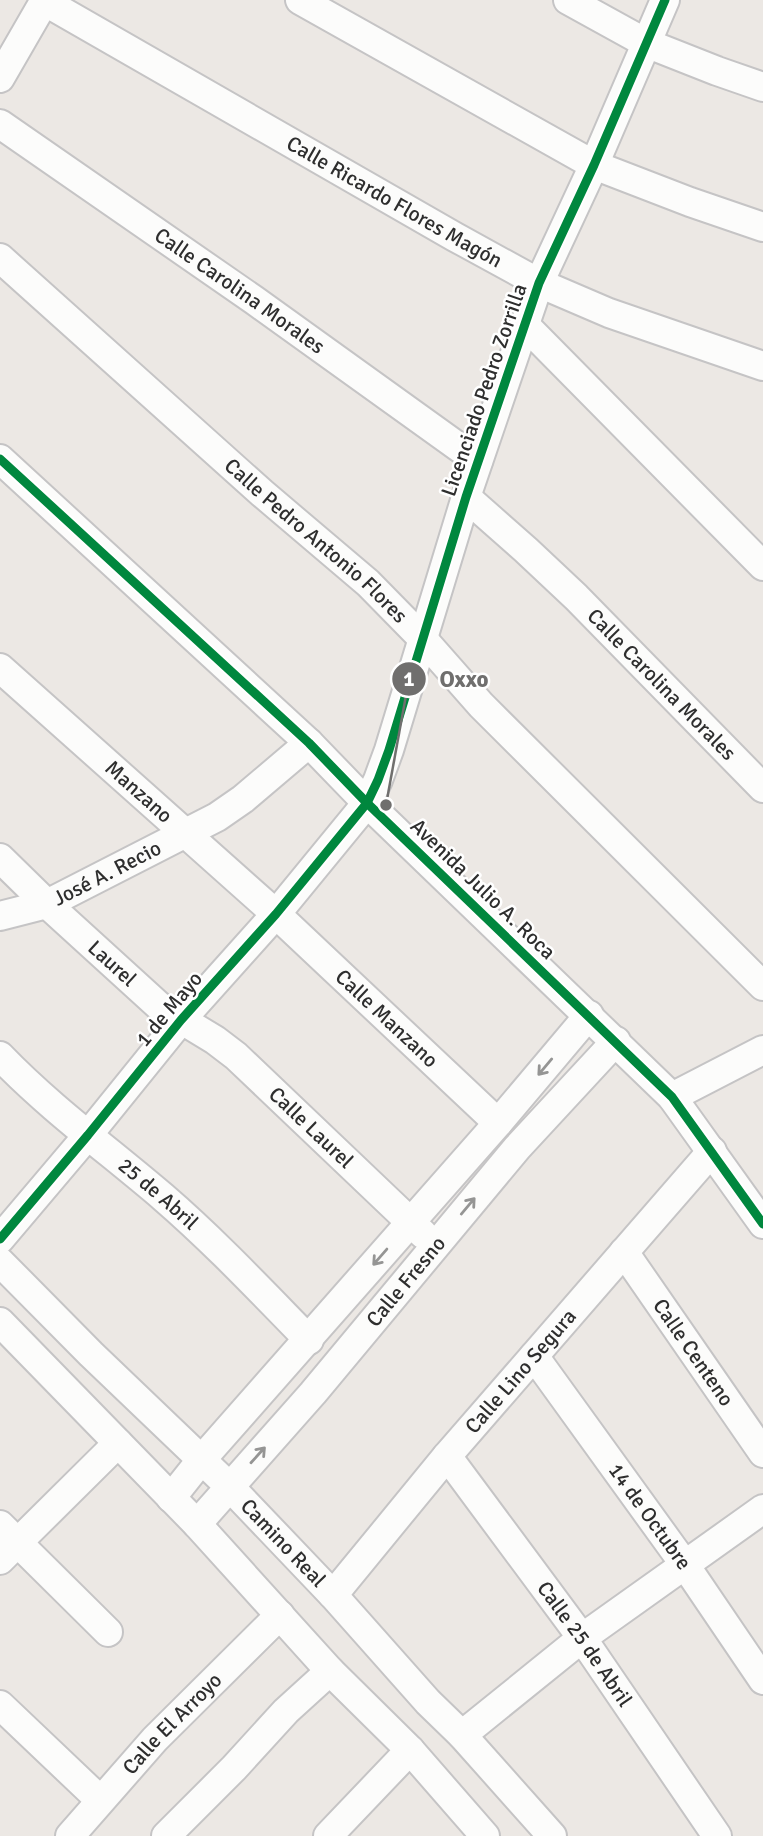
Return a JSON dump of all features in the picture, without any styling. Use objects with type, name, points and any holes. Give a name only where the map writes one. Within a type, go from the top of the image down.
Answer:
[{"type":"street","points":[[300,0],[594,165],[763,227]]},
{"type":"street","points":[[568,0],[646,43],[763,87]]},
{"type":"street","name":"Licenciado Pedro Zorrilla","points":[[367,803],[389,750],[466,496],[539,283],[594,165],[665,0]]},
{"type":"street","points":[[0,78],[44,1]]},
{"type":"street","name":"Calle Ricardo Flores Magón","points":[[44,1],[431,224],[539,283],[609,313],[763,366]]},
{"type":"street","name":"Calle Carolina Morales","points":[[0,124],[254,300],[478,461]]},
{"type":"street","name":"Calle Pedro Antonio Flores","points":[[0,258],[262,493],[368,583],[422,638],[481,705],[763,986]]},
{"type":"street","points":[[524,324],[763,566]]},
{"type":"street","name":"Avenida Julio A. Roca","points":[[0,459],[309,743],[367,803],[672,1097],[763,1224]]},
{"type":"street","name":"Calle Carolina Morales","points":[[466,496],[576,597],[763,788]]},
{"type":"street","name":"Manzano","points":[[0,668],[276,914]]},
{"type":"street","name":"José A. Recio","points":[[0,916],[47,904],[217,817],[243,799],[309,743]]},
{"type":"street","name":"1 de Mayo","points":[[0,1240],[181,1020],[276,914],[367,803]]},
{"type":"street","name":"Laurel","points":[[0,858],[159,1006],[181,1020]]},
{"type":"street","name":"Calle Manzano","points":[[276,914],[498,1123]]},
{"type":"street","name":"Calle Fresno","points":[[171,1498],[589,1015]]},
{"type":"street","name":"Calle Laurel","points":[[181,1020],[236,1056],[436,1245]]},
{"type":"street","name":"Calle Fresno","points":[[197,1524],[313,1393],[517,1148],[616,1041]]},
{"type":"street","points":[[672,1097],[763,1050]]},
{"type":"street","name":"25 de Abril","points":[[0,1056],[48,1102],[200,1231],[309,1340]]},
{"type":"street","name":"Calle Lino Segura","points":[[333,1595],[447,1457],[712,1151]]},
{"type":"street","name":"Calle Centeno","points":[[624,1252],[763,1453]]},
{"type":"street","name":"Camino Real","points":[[0,1262],[91,1354],[230,1487],[333,1595],[552,1836]]},
{"type":"street","points":[[0,1322],[197,1524],[330,1671],[410,1750],[485,1836]]},
{"type":"street","name":"14 de Octubre","points":[[534,1356],[685,1565],[763,1680]]},
{"type":"street","points":[[108,1632],[6,1542],[118,1443]]},
{"type":"street","name":"Calle 25 de Abril","points":[[447,1457],[582,1638],[717,1836]]},
{"type":"street","points":[[462,1735],[582,1638],[763,1509]]},
{"type":"street","name":"Calle El Arroyo","points":[[70,1836],[155,1739],[280,1615]]},
{"type":"street","points":[[166,1836],[286,1711],[330,1671]]},
{"type":"street","points":[[0,1705],[100,1801]]},
{"type":"street","points":[[328,1836],[410,1750]]},
{"type":"cycle path","points":[[0,1239],[181,1020],[276,914],[367,803],[389,750],[466,497],[539,283],[594,165],[665,0]]},
{"type":"cycle path","points":[[0,459],[309,743],[367,803],[672,1097],[763,1224]]},
{"type":"place","name":"Oxxo","points":[[386,805]]}]
